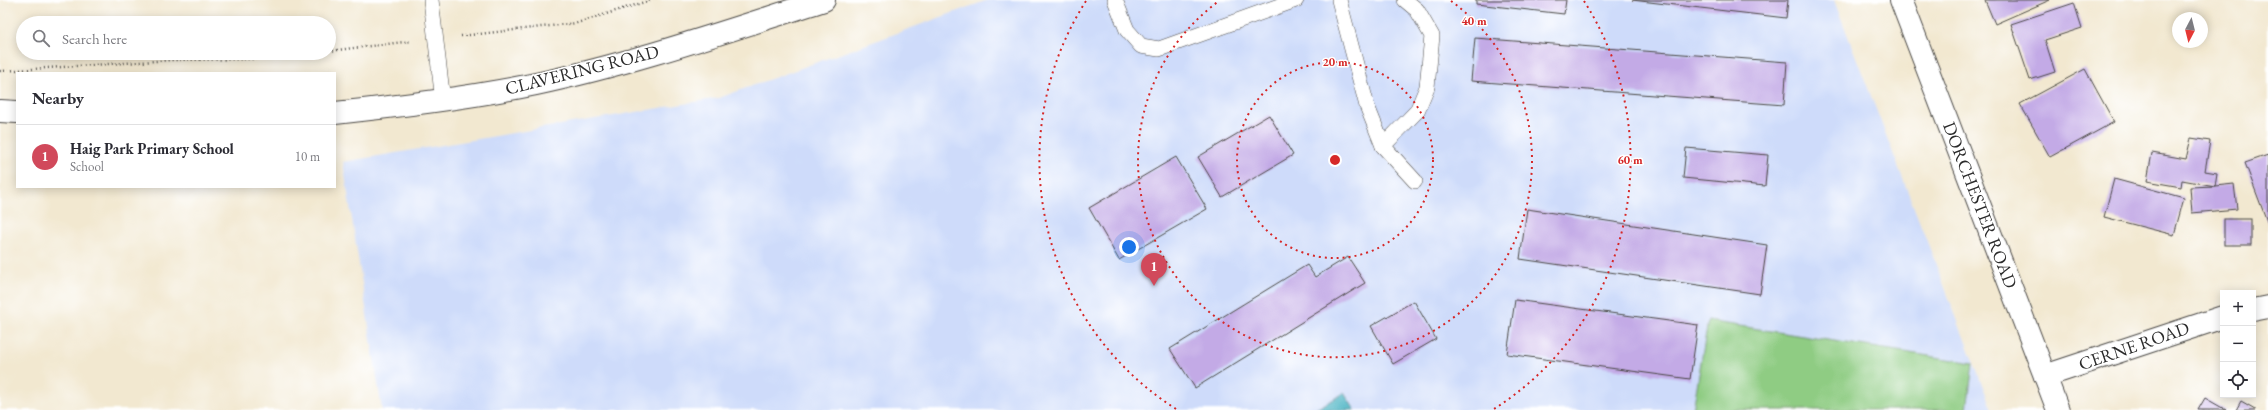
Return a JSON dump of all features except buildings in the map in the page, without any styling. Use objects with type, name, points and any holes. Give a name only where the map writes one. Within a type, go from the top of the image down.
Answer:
[{"type":"street","name":"CLAVERING ROAD","points":[[336,113],[443,101],[536,84],[658,52],[824,0]]},
{"type":"street","name":"DORCHESTER ROAD","points":[[1901,0],[2058,410]]},
{"type":"street","points":[[0,111],[16,112]]},
{"type":"street","points":[[2256,309],[2268,307]]},
{"type":"street","name":"CERNE ROAD","points":[[2045,376],[2220,318]]},
{"type":"lane","points":[[431,0],[434,39],[443,101]]},
{"type":"lane","points":[[1115,0],[1127,30],[1141,46],[1160,49],[1296,0]]},
{"type":"lane","points":[[1339,0],[1367,106],[1383,146],[1415,181]]},
{"type":"lane","points":[[1383,146],[1418,111],[1427,87],[1432,36],[1417,10],[1405,0]]},
{"type":"path","points":[[336,50],[577,23],[651,0]]},
{"type":"path","points":[[0,71],[171,60]]},
{"type":"shaded area","points":[[988,0],[1834,0],[1992,410],[382,410],[343,162],[719,98]]},
{"type":"green space","points":[[1708,321],[1973,363],[1967,410],[1693,410]]},
{"type":"water","points":[[1344,393],[1355,410],[1314,410]]},
{"type":"place","name":"Haig Park Primary School","points":[[1154,286]]}]
